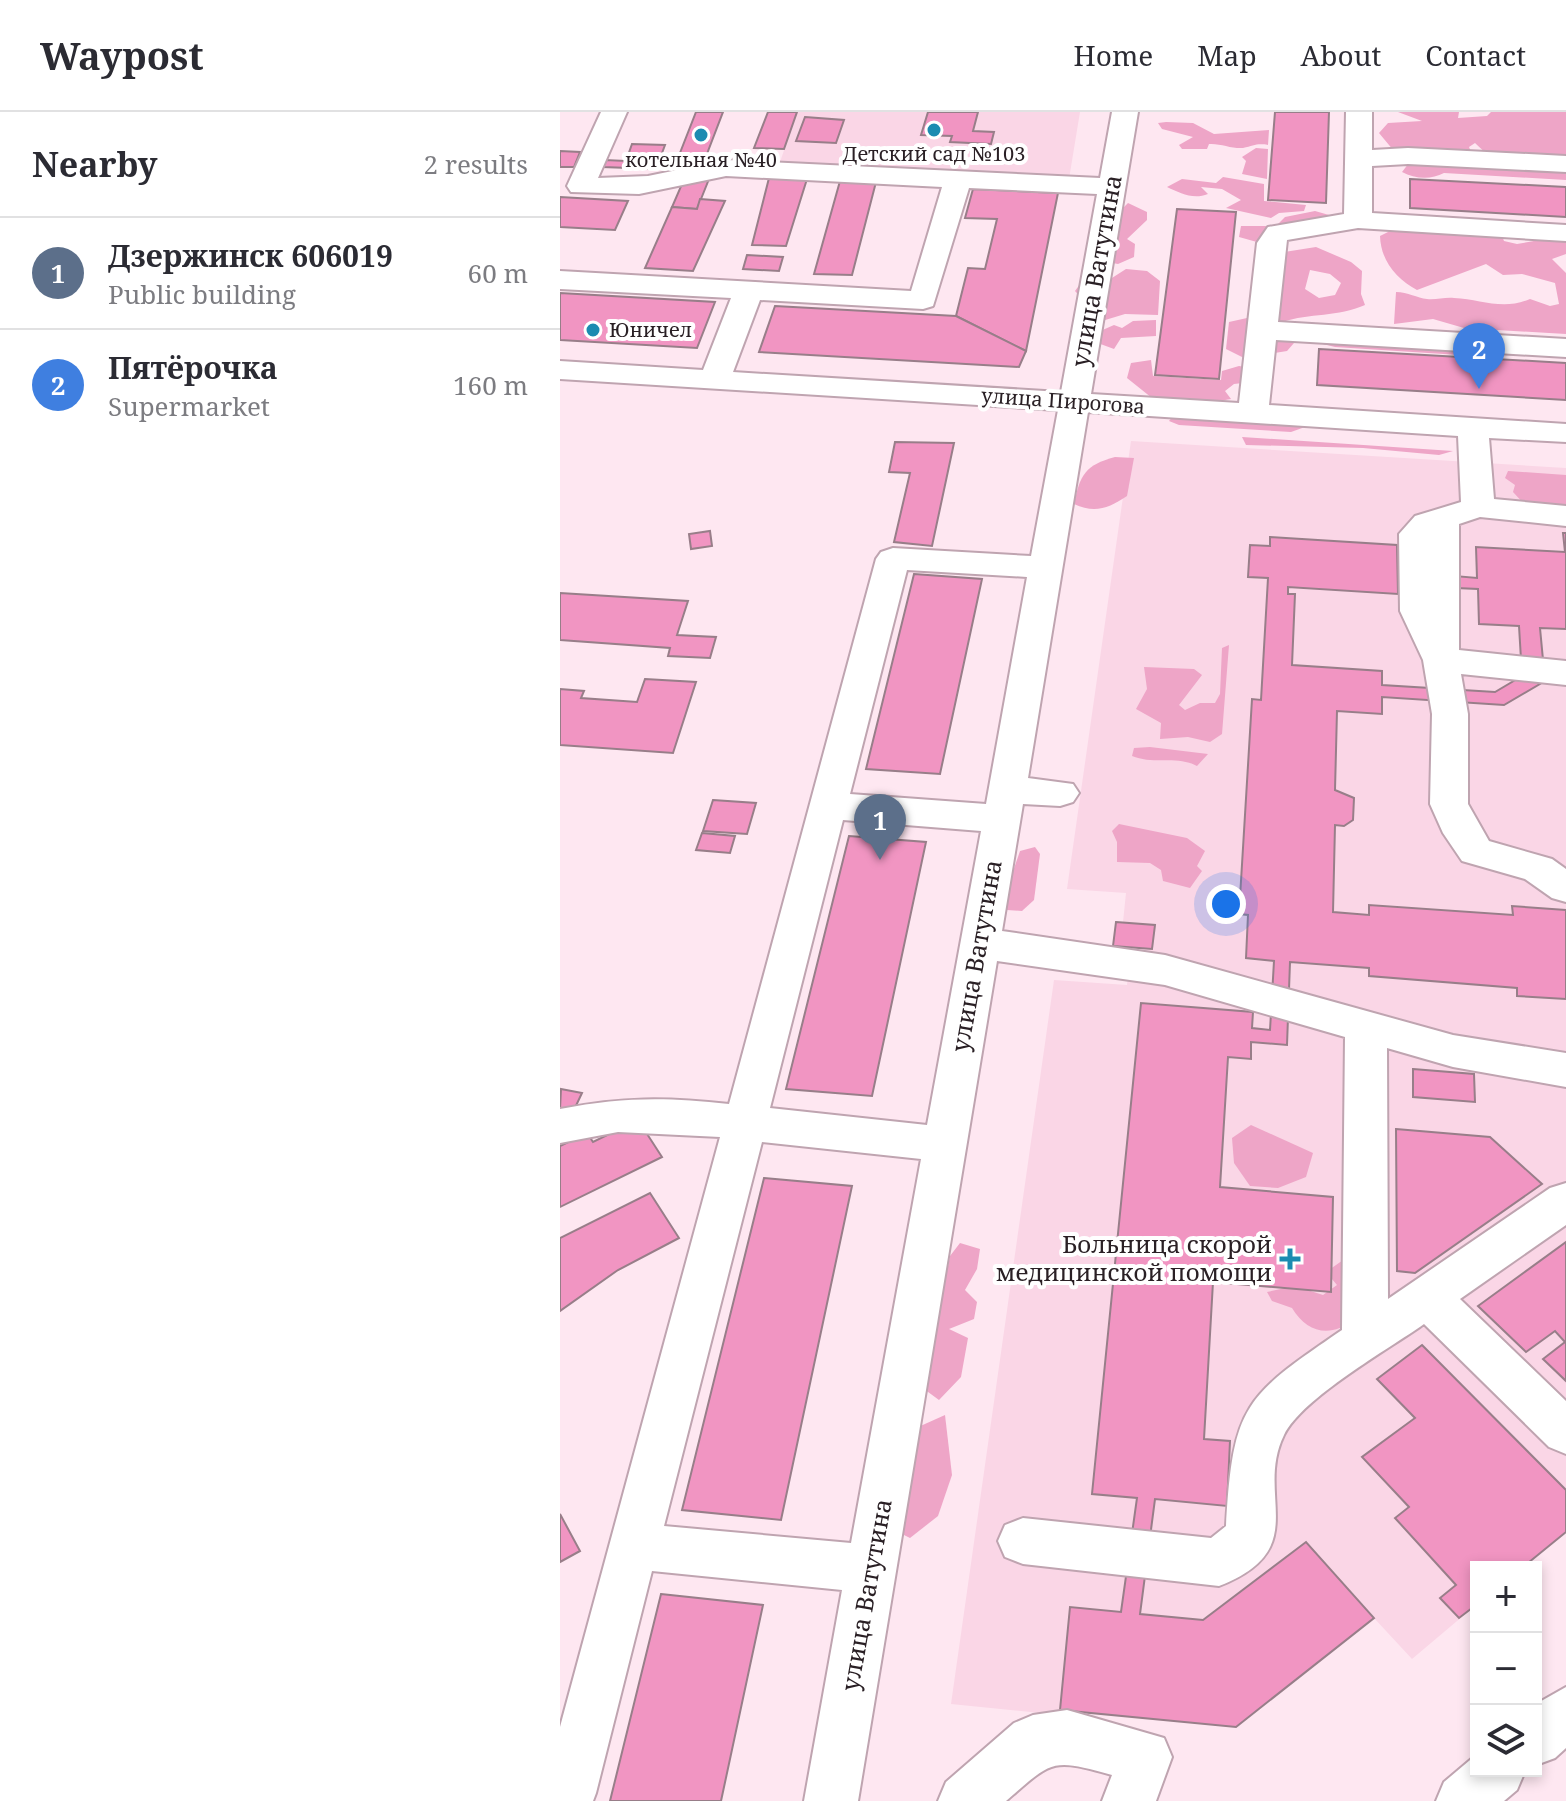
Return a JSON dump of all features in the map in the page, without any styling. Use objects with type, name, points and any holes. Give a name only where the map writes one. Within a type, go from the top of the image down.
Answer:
[{"type":"street","points":[[614,112],[581,186],[616,188],[659,183],[698,169],[726,168],[1112,187]]},
{"type":"street","name":"улица Ватутина","points":[[831,1801],[1125,112]]},
{"type":"street","points":[[1358,220],[1359,112]]},
{"type":"street","points":[[1359,159],[1408,156],[1566,164]]},
{"type":"street","points":[[560,280],[923,300],[958,178]]},
{"type":"street","points":[[1253,413],[1271,243],[1278,233],[1358,220],[1566,233]]},
{"type":"street","points":[[715,379],[749,290]]},
{"type":"street","points":[[1262,330],[1566,348]]},
{"type":"street","name":"улица Пирогова","points":[[560,370],[1566,433]]},
{"type":"street","points":[[1473,427],[1478,507]]},
{"type":"street","points":[[1566,516],[1478,507],[1427,523],[1415,534],[1417,611],[1441,660],[1450,714],[1449,804],[1462,833],[1476,851],[1538,869],[1566,888]]},
{"type":"street","points":[[560,1800],[569,1793],[893,559],[1044,567]]},
{"type":"street","points":[[1441,660],[1566,673]]},
{"type":"street","points":[[828,806],[1003,805],[1060,793]]},
{"type":"street","points":[[979,943],[1165,970],[1453,1051],[1566,1070]]},
{"type":"street","points":[[1365,1340],[1366,1026]]},
{"type":"street","points":[[560,1126],[618,1115],[745,1123],[945,1144]]},
{"type":"street","points":[[1023,1541],[1219,1562],[1250,1537],[1254,1459],[1263,1425],[1291,1391],[1566,1201]]},
{"type":"street","points":[[1427,1297],[1566,1432]]},
{"type":"street","points":[[633,1546],[872,1569]]},
{"type":"street","points":[[1542,1734],[1566,1713]]},
{"type":"street","points":[[965,1801],[1033,1742],[1067,1736],[1145,1757],[1129,1801]]},
{"type":"street","points":[[1463,1801],[1491,1777]]},
{"type":"shaded area","name":"Детский сад №103","points":[[797,112],[1080,112],[1069,179],[779,165]]},
{"type":"shaded area","points":[[1398,112],[1459,112],[1458,118],[1487,116],[1491,112],[1566,112],[1566,160],[1492,159],[1475,143],[1469,147],[1472,154],[1394,151],[1379,133],[1388,123],[1422,121]]},
{"type":"shaded area","points":[[1158,123],[1193,123],[1214,134],[1269,130],[1268,145],[1239,148],[1209,144],[1207,149],[1182,149],[1179,145],[1193,137],[1162,129]]},
{"type":"shaded area","points":[[1256,148],[1268,149],[1267,179],[1242,174],[1246,161],[1242,157]]},
{"type":"shaded area","points":[[1412,159],[1566,167],[1566,180],[1444,173],[1428,178],[1418,177],[1402,172]]},
{"type":"shaded area","points":[[1223,177],[1264,184],[1264,201],[1306,205],[1304,211],[1279,213],[1271,218],[1226,208],[1241,200],[1222,189],[1201,187],[1208,194],[1197,196],[1167,187],[1182,179],[1216,183]]},
{"type":"shaded area","points":[[1128,203],[1147,212],[1147,220],[1127,239],[1135,244],[1134,257],[1118,264],[1102,261],[1106,242],[1120,233],[1119,212]]},
{"type":"shaded area","points":[[1315,211],[1329,215],[1324,226],[1264,231],[1268,238],[1264,244],[1239,237],[1241,226],[1276,226],[1285,217]]},
{"type":"shaded area","points":[[1398,227],[1415,227],[1437,234],[1451,230],[1502,236],[1504,241],[1517,244],[1545,239],[1566,242],[1566,254],[1552,259],[1566,273],[1566,334],[1464,328],[1433,319],[1394,324],[1396,292],[1427,299],[1454,298],[1510,304],[1530,299],[1550,306],[1559,304],[1555,283],[1522,274],[1503,275],[1486,264],[1417,290],[1397,275],[1383,254],[1380,236]]},
{"type":"shaded area","points":[[1316,247],[1351,262],[1362,271],[1361,294],[1365,305],[1282,322],[1274,319],[1281,301],[1275,289],[1278,253]],"holes":[[[1310,270],[1330,274],[1341,283],[1335,295],[1319,298],[1305,289]]]},
{"type":"shaded area","points":[[1126,269],[1147,271],[1160,281],[1158,315],[1125,314],[1102,321],[1075,291],[1083,280],[1101,285]]},
{"type":"shaded area","points":[[1247,318],[1274,326],[1294,343],[1287,351],[1244,358],[1226,349],[1229,322]]},
{"type":"shaded area","points":[[1156,320],[1156,336],[1121,338],[1114,349],[1095,342],[1098,332],[1114,325],[1122,328],[1133,321]]},
{"type":"shaded area","points":[[1321,336],[1465,346],[1459,355],[1335,347],[1319,343]]},
{"type":"shaded area","points":[[1151,360],[1153,376],[1221,380],[1222,371],[1239,366],[1251,368],[1251,382],[1234,384],[1225,391],[1231,399],[1208,403],[1152,398],[1127,378],[1131,363]]},
{"type":"shaded area","points":[[1174,415],[1302,424],[1305,427],[1291,432],[1179,425],[1169,421]]},
{"type":"shaded area","points":[[1242,437],[1453,451],[1439,455],[1363,448],[1246,445]]},
{"type":"shaded area","name":"Больница скорой медицинской помощи","points":[[1131,441],[1566,468],[1566,1532],[1530,1561],[1470,1561],[1470,1610],[1412,1659],[1374,1618],[1236,1727],[1061,1710],[1060,1715],[951,1704],[1054,980],[1127,985],[1131,948],[1113,946],[1116,922],[1123,922],[1126,893],[1067,889]]},
{"type":"shaded area","points":[[1115,457],[1134,458],[1127,496],[1102,508],[1089,509],[1074,504],[1082,478],[1090,468]]},
{"type":"shaded area","points":[[1508,471],[1566,475],[1566,513],[1527,507],[1513,492],[1515,485],[1505,478]]},
{"type":"shaded area","points":[[1229,645],[1222,734],[1210,742],[1188,737],[1160,739],[1161,723],[1136,709],[1147,689],[1144,667],[1194,669],[1202,675],[1179,705],[1185,710],[1200,703],[1215,703],[1220,694],[1222,648]]},
{"type":"shaded area","points":[[1134,748],[1208,754],[1197,766],[1181,761],[1132,756]]},
{"type":"shaded area","points":[[1119,824],[1187,838],[1205,851],[1197,866],[1202,871],[1190,888],[1163,881],[1161,870],[1150,863],[1117,862],[1117,842],[1112,831]]},
{"type":"shaded area","points":[[1035,847],[1040,854],[1034,900],[1022,911],[1007,910],[1005,895],[1020,851]]},
{"type":"shaded area","points":[[1251,1125],[1313,1153],[1306,1177],[1278,1188],[1250,1186],[1234,1163],[1232,1138]]},
{"type":"shaded area","points":[[960,1243],[980,1249],[977,1269],[965,1290],[977,1302],[974,1319],[949,1329],[968,1338],[961,1377],[939,1400],[924,1389],[950,1256]]},
{"type":"shaded area","points":[[1346,1258],[1354,1320],[1345,1326],[1328,1331],[1312,1328],[1292,1308],[1272,1301],[1267,1292],[1295,1286],[1323,1295],[1337,1285],[1326,1272]]},
{"type":"shaded area","points":[[945,1415],[952,1475],[938,1516],[910,1538],[900,1533],[916,1428]]},
{"type":"building","name":"котельная №40","points":[[696,112],[723,112],[705,159],[678,158]]},
{"type":"building","points":[[768,112],[797,112],[784,149],[754,148]]},
{"type":"building","points":[[928,112],[978,112],[973,131],[994,132],[991,144],[950,142],[952,136],[921,135]]},
{"type":"building","points":[[1275,112],[1329,112],[1326,203],[1268,200]]},
{"type":"building","points":[[805,117],[844,120],[836,143],[796,141]]},
{"type":"building","points":[[632,144],[665,145],[656,169],[603,167],[605,160],[626,161]]},
{"type":"building","points":[[560,151],[580,152],[574,167],[560,167]]},
{"type":"building","points":[[685,177],[709,179],[697,209],[672,207]]},
{"type":"building","points":[[769,178],[807,179],[786,246],[752,245]]},
{"type":"building","points":[[1410,179],[1566,187],[1566,217],[1410,208]]},
{"type":"building","points":[[840,181],[876,182],[852,275],[814,274]]},
{"type":"building","points":[[973,189],[1058,193],[1026,351],[956,316],[968,268],[985,269],[997,219],[965,218]]},
{"type":"building","points":[[560,197],[628,201],[615,230],[560,227]]},
{"type":"building","points":[[700,199],[725,201],[693,271],[645,268],[672,207],[697,209]]},
{"type":"building","points":[[1177,209],[1236,212],[1219,379],[1155,375]]},
{"type":"building","points":[[747,255],[783,257],[779,271],[743,269]]},
{"type":"building","points":[[560,293],[715,302],[697,348],[560,340]]},
{"type":"building","points":[[775,306],[956,316],[1026,351],[1019,367],[759,352]]},
{"type":"building","points":[[1319,349],[1566,363],[1566,400],[1317,385]]},
{"type":"building","points":[[895,442],[954,443],[932,546],[894,542],[910,473],[889,472]]},
{"type":"building","points":[[710,531],[712,546],[691,549],[689,534]]},
{"type":"building","points":[[1563,533],[1566,533],[1566,629],[1540,628],[1545,681],[1504,705],[1382,697],[1382,714],[1337,711],[1335,790],[1354,798],[1353,820],[1344,826],[1335,825],[1333,912],[1369,915],[1369,905],[1513,915],[1512,906],[1566,910],[1566,999],[1517,996],[1517,988],[1369,976],[1369,968],[1290,962],[1287,1045],[1251,1042],[1251,1059],[1228,1057],[1220,1187],[1333,1197],[1331,1292],[1213,1282],[1204,1439],[1230,1441],[1227,1506],[1155,1499],[1140,1614],[1203,1620],[1306,1542],[1374,1618],[1236,1727],[1060,1710],[1070,1607],[1121,1612],[1137,1498],[1092,1494],[1141,1003],[1253,1012],[1252,1028],[1270,1030],[1274,961],[1246,958],[1248,915],[1239,914],[1252,699],[1261,700],[1268,578],[1248,577],[1250,545],[1270,546],[1270,537],[1397,545],[1398,594],[1288,587],[1288,594],[1295,594],[1292,665],[1382,671],[1382,685],[1495,692],[1522,676],[1519,626],[1479,624],[1478,589],[1456,588],[1455,576],[1477,578],[1476,547],[1565,552]]},
{"type":"building","points":[[914,574],[982,579],[940,774],[866,769]]},
{"type":"building","points":[[560,593],[688,601],[677,635],[716,637],[710,658],[668,656],[670,648],[560,640]]},
{"type":"building","points":[[645,679],[696,682],[673,753],[560,745],[560,689],[584,691],[581,698],[637,702]]},
{"type":"building","points":[[713,800],[756,803],[747,834],[703,831]]},
{"type":"building","points":[[702,833],[735,836],[730,853],[696,850]]},
{"type":"building","points":[[849,836],[926,842],[872,1096],[786,1089]]},
{"type":"building","points":[[1116,922],[1155,925],[1152,949],[1113,946]]},
{"type":"building","points":[[1413,1069],[1474,1074],[1475,1102],[1413,1097]]},
{"type":"building","points":[[561,1089],[582,1093],[573,1112],[560,1109]]},
{"type":"building","points":[[638,1120],[662,1157],[560,1207],[560,1146],[587,1133],[593,1142]]},
{"type":"building","points":[[1396,1129],[1490,1137],[1542,1184],[1415,1273],[1397,1271]]},
{"type":"building","points":[[764,1178],[852,1186],[781,1520],[682,1510]]},
{"type":"building","points":[[650,1193],[679,1238],[618,1270],[560,1311],[560,1238]]},
{"type":"building","points":[[1566,1242],[1566,1381],[1543,1359],[1565,1342],[1555,1331],[1526,1352],[1478,1306]]},
{"type":"building","points":[[1422,1345],[1566,1490],[1566,1532],[1530,1561],[1470,1561],[1470,1610],[1459,1618],[1440,1598],[1456,1585],[1395,1518],[1409,1507],[1362,1457],[1415,1418],[1377,1379]]},
{"type":"building","points":[[560,1514],[580,1551],[560,1562]]},
{"type":"building","points":[[661,1594],[763,1605],[721,1801],[610,1801]]},
{"type":"place","name":"Детский сад №103","points":[[934,130]]},
{"type":"place","name":"котельная №40","points":[[701,135]]},
{"type":"place","name":"Юничел","points":[[593,330]]},
{"type":"place","name":"Пятёрочка","points":[[1479,389]]},
{"type":"place","name":"Дзержинск 606019","points":[[880,860]]},
{"type":"place","name":"Больница скорой медицинской помощи","points":[[1290,1259]]}]
